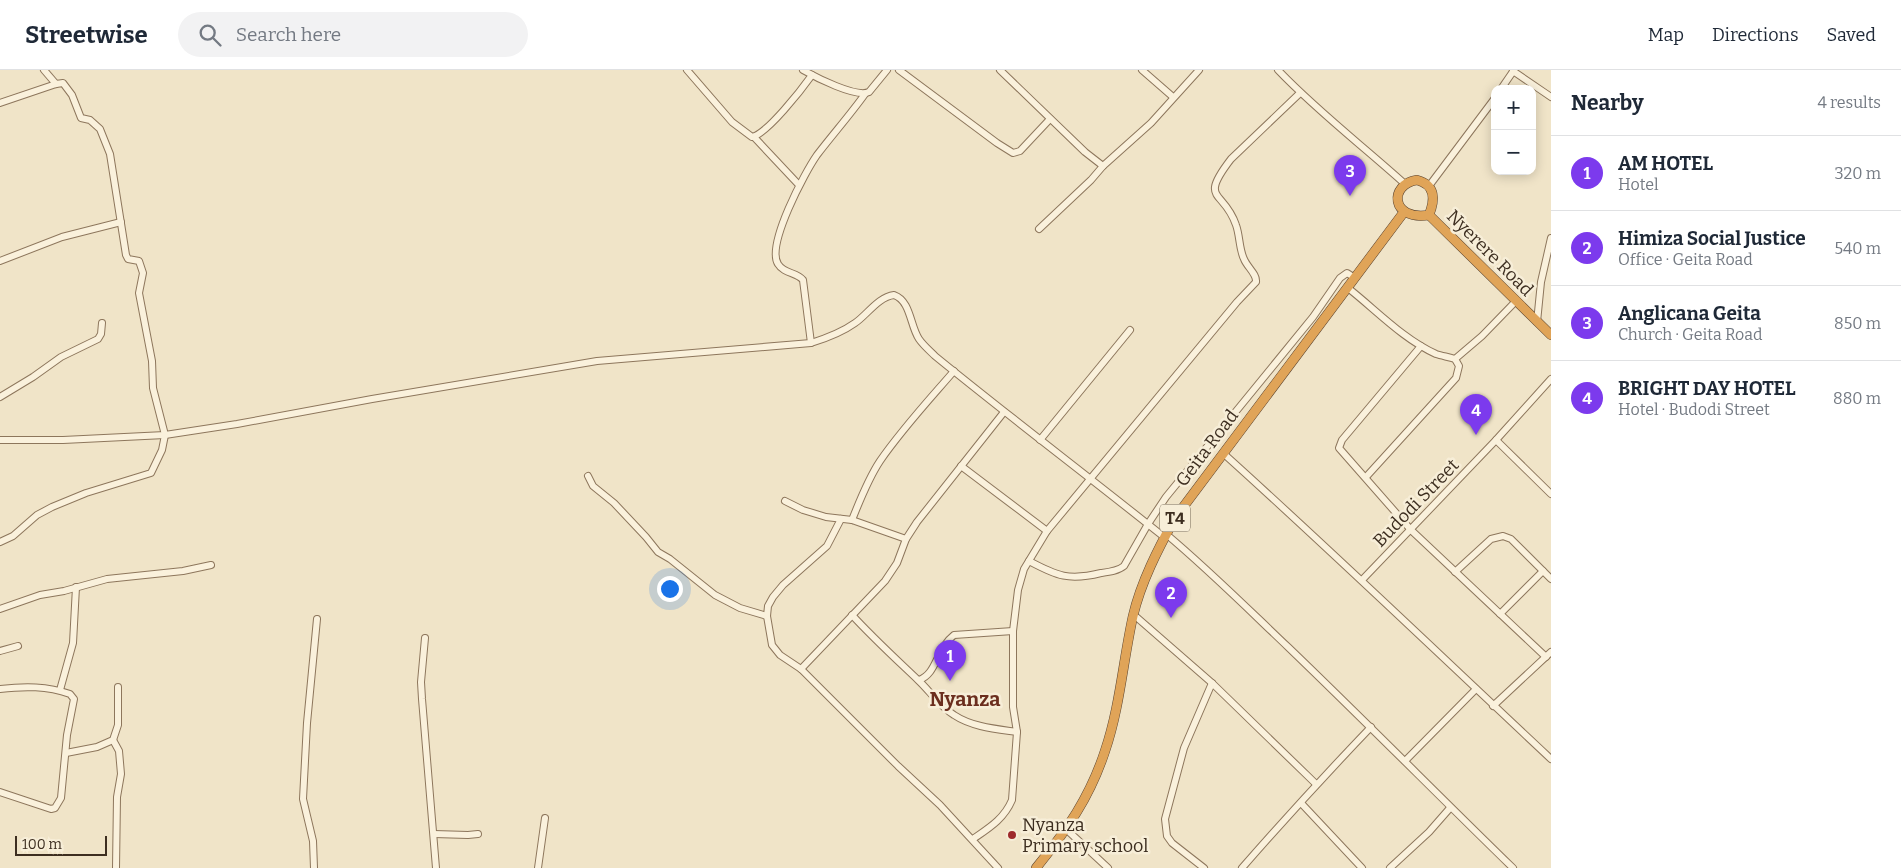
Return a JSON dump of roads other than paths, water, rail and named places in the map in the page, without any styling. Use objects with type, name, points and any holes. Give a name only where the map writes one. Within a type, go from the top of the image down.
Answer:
[{"type":"highway","points":[[1417,180],[1428,186],[1434,198],[1429,215],[1412,216],[1404,212],[1398,201],[1398,194],[1405,184],[1417,180]]},
{"type":"highway","name":"Geita Road","points":[[1036,868],[1067,830],[1085,798],[1105,751],[1115,719],[1134,615],[1149,570],[1175,518],[1404,212]]},
{"type":"highway","name":"Nyerere Road","points":[[1429,215],[1551,335]]},
{"type":"street","points":[[44,70],[56,84]]},
{"type":"street","points":[[687,70],[732,122],[741,130],[754,137],[799,185]]},
{"type":"street","points":[[803,70],[844,89],[865,94]]},
{"type":"street","points":[[811,342],[803,280],[801,277],[782,268],[776,259],[781,228],[799,185],[817,155],[865,94],[869,92],[887,70]]},
{"type":"street","points":[[899,70],[961,117],[1013,153],[1022,149],[1050,119]]},
{"type":"street","points":[[1000,70],[1050,119],[1103,166]]},
{"type":"street","points":[[1142,70],[1173,97]]},
{"type":"street","points":[[1039,229],[1091,180],[1103,166],[1151,123],[1199,70]]},
{"type":"street","points":[[1278,70],[1300,93],[1360,143],[1405,184]]},
{"type":"street","points":[[1504,85],[1513,71],[1551,97]]},
{"type":"street","points":[[754,137],[760,134],[784,109],[812,75]]},
{"type":"street","points":[[0,103],[56,84],[64,84],[72,95],[81,118],[90,120],[102,134],[112,166],[127,257],[139,261],[142,268],[143,273],[138,293],[152,361],[153,388],[168,434],[151,474],[95,490],[52,507],[37,515],[13,536],[0,542]]},
{"type":"street","points":[[973,839],[998,822],[1010,805],[1014,792],[1017,732],[1013,707],[1013,631],[1018,590],[1029,560],[1047,531],[1237,302],[1256,282],[1256,277],[1243,258],[1236,223],[1215,194],[1215,186],[1222,171],[1231,159],[1300,93]]},
{"type":"street","points":[[1428,186],[1491,103]]},
{"type":"street","points":[[0,261],[62,237],[121,222]]},
{"type":"street","points":[[1537,322],[1541,282],[1551,238]]},
{"type":"street","points":[[1029,560],[1058,575],[1074,578],[1117,570],[1124,566],[1166,497],[1314,317],[1340,278],[1347,273],[1355,278]]},
{"type":"street","points":[[1348,288],[1421,346],[1437,354],[1455,359]]},
{"type":"street","points":[[0,440],[63,440],[193,431],[596,362],[811,342],[828,338],[848,328],[884,298],[894,295],[904,302],[919,339],[932,354],[1165,536],[1230,590],[1513,868]]},
{"type":"street","points":[[1455,359],[1482,336],[1516,301]]},
{"type":"street","points":[[0,397],[61,357],[98,339],[101,334],[102,323]]},
{"type":"street","points":[[1040,440],[1130,330]]},
{"type":"street","points":[[1421,346],[1340,443],[1339,448],[1410,530],[1546,657]]},
{"type":"street","points":[[1366,477],[1456,378],[1459,368],[1455,359]]},
{"type":"street","points":[[852,520],[864,490],[880,461],[954,371]]},
{"type":"street","name":"Budodi Street","points":[[1362,580],[1496,440],[1551,379]]},
{"type":"street","points":[[801,669],[886,581],[906,539],[928,507],[1004,412]]},
{"type":"street","points":[[1496,440],[1551,494]]},
{"type":"street","points":[[1224,454],[1362,580],[1551,759]]},
{"type":"street","points":[[961,466],[1047,531]]},
{"type":"street","points":[[588,476],[595,489],[614,503],[658,552],[670,559],[708,591],[730,604],[766,616]]},
{"type":"street","points":[[785,501],[803,510],[852,520],[906,539]]},
{"type":"street","points":[[841,519],[827,546],[783,585],[768,606],[766,616],[775,650],[780,656],[801,669],[940,805],[998,868]]},
{"type":"street","points":[[1455,572],[1491,539],[1503,536],[1511,539],[1551,579]]},
{"type":"street","points":[[0,609],[40,595],[113,578],[182,571],[211,565]]},
{"type":"street","points":[[1500,614],[1543,571]]},
{"type":"street","points":[[60,690],[73,643],[76,587]]},
{"type":"street","points":[[852,615],[953,715],[977,725],[1017,732]]},
{"type":"street","points":[[1134,615],[1212,683],[1316,784]]},
{"type":"street","points":[[314,868],[313,841],[303,799],[307,723],[317,619]]},
{"type":"street","points":[[918,680],[929,675],[942,647],[954,635],[1013,631]]},
{"type":"street","points":[[425,638],[421,682],[436,868]]},
{"type":"street","points":[[0,651],[18,646]]},
{"type":"street","points":[[1494,706],[1551,652]]},
{"type":"street","points":[[1204,868],[1172,843],[1167,836],[1166,819],[1184,748],[1212,683]]},
{"type":"street","points":[[0,689],[33,686],[60,690],[70,694],[74,699],[68,725],[61,798],[55,808],[51,809],[40,806],[0,792]]},
{"type":"street","points":[[116,868],[117,797],[121,774],[119,751],[113,740],[118,725],[118,687]]},
{"type":"street","points":[[1405,761],[1476,689]]},
{"type":"street","points":[[1242,868],[1316,784],[1371,727]]},
{"type":"street","points":[[66,753],[97,747],[113,740]]},
{"type":"street","points":[[1545,754],[1551,748]]},
{"type":"street","points":[[1301,803],[1362,868]]},
{"type":"street","points":[[1390,868],[1450,808]]},
{"type":"street","points":[[538,868],[545,818]]},
{"type":"street","points":[[1067,830],[1108,868]]},
{"type":"street","points":[[434,834],[468,836],[478,834]]},
{"type":"place","name":"Anglicana Geita","points":[[1350,196]]},
{"type":"place","name":"BRIGHT DAY HOTEL","points":[[1476,435]]},
{"type":"place","name":"Himiza Social Justice","points":[[1171,618]]},
{"type":"place","name":"AM HOTEL","points":[[950,681]]},
{"type":"place","name":"Nyanza Primary school","points":[[1012,835]]},
{"type":"district","name":"Nyanza","points":[[965,699]]}]
